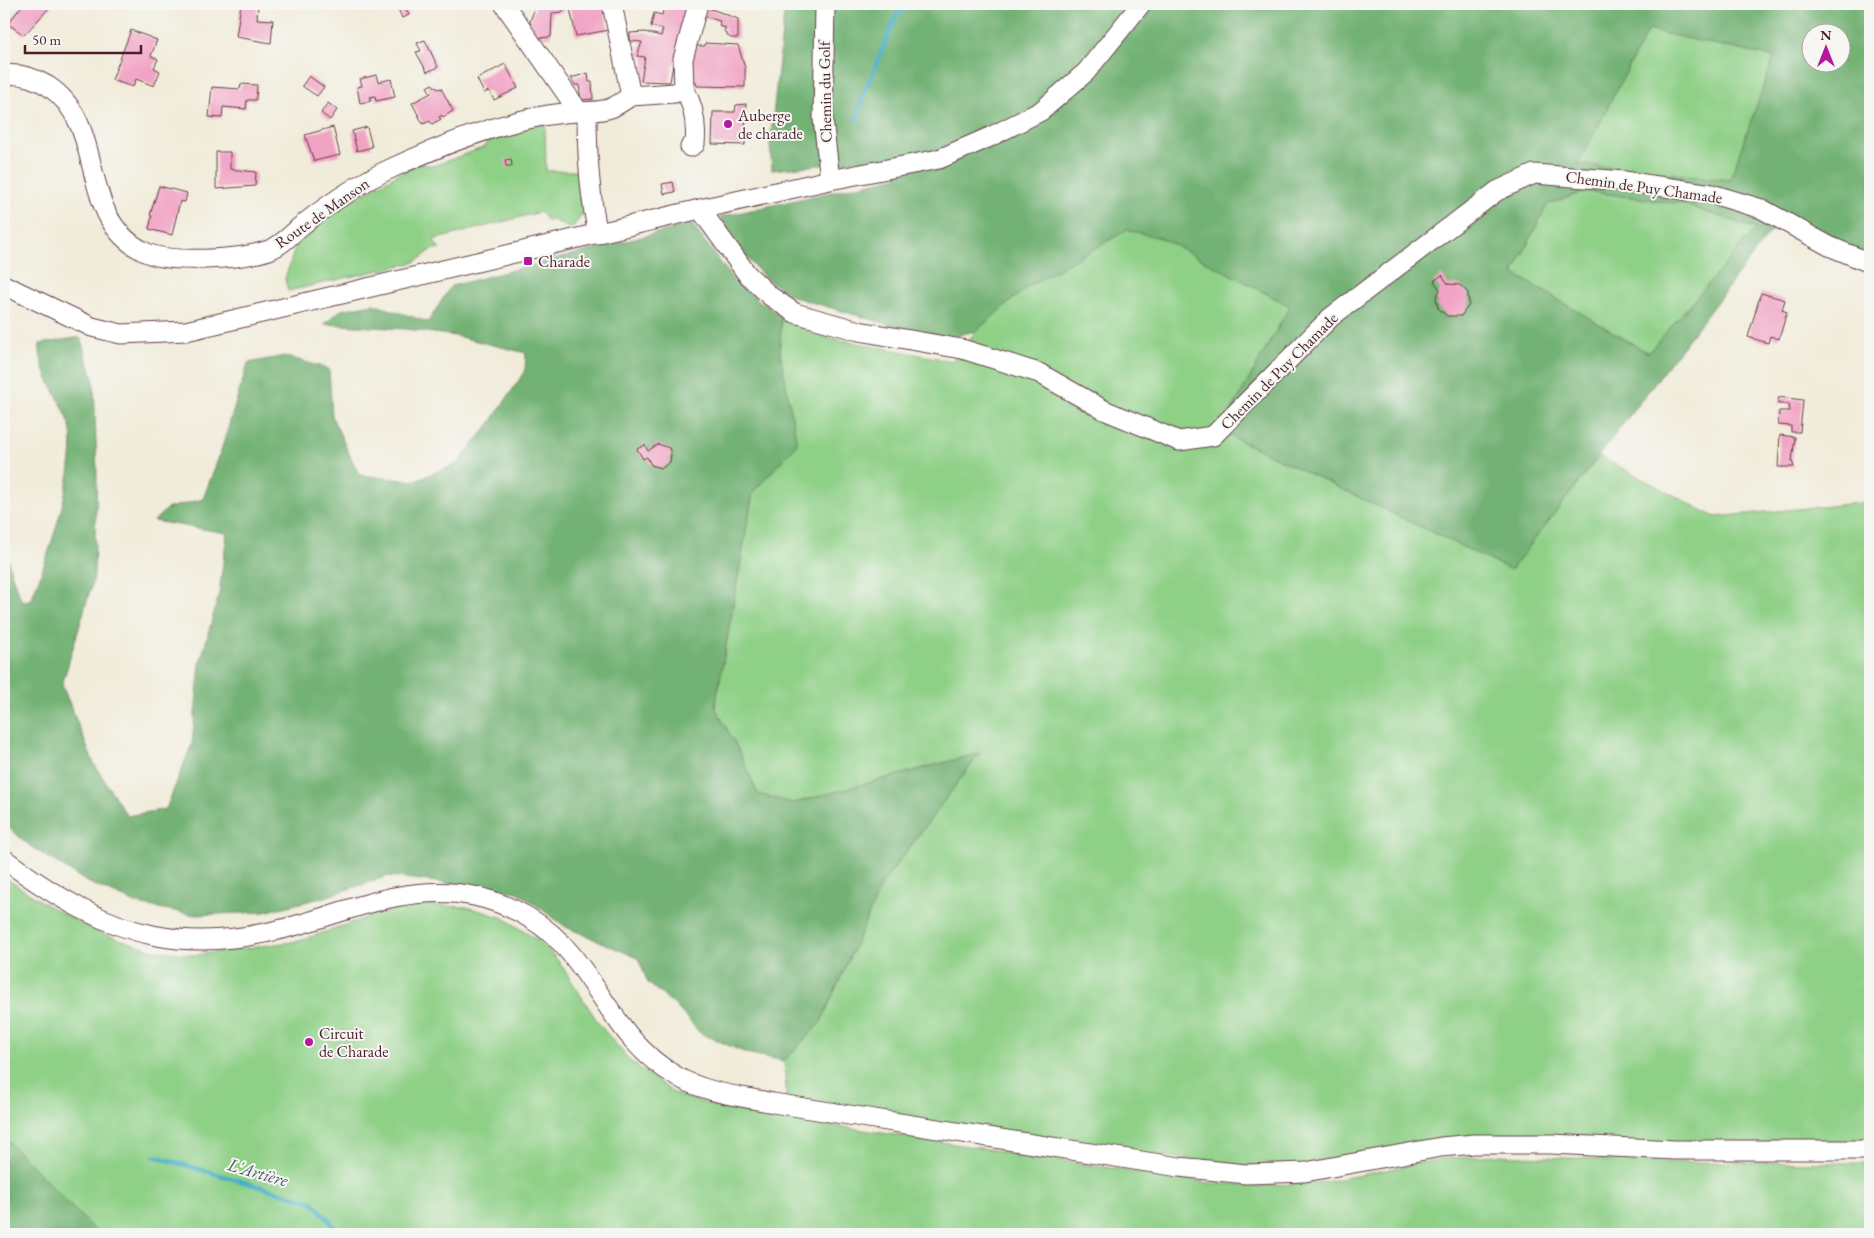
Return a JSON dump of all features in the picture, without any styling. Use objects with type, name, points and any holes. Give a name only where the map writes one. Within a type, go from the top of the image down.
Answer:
[{"type":"street","points":[[504,4],[583,112],[590,200],[598,234]]},
{"type":"street","points":[[612,4],[631,96],[675,93],[684,88]]},
{"type":"street","name":"Chemin du Golf","points":[[825,4],[823,119],[830,180]]},
{"type":"street","points":[[4,285],[92,327],[121,334],[160,334],[208,327],[700,209],[830,180],[939,159],[990,137],[1041,111],[1086,72],[1141,4]]},
{"type":"street","points":[[690,147],[695,144],[696,130],[692,104],[684,88],[683,59],[697,8]]},
{"type":"street","name":"Route de Manson","points":[[4,75],[23,76],[43,83],[68,102],[77,115],[83,129],[99,193],[112,224],[122,236],[144,251],[172,259],[240,256],[271,249],[354,188],[391,168],[504,125],[524,120],[610,108],[631,96]]},
{"type":"street","name":"Chemin de Puy Chamade","points":[[700,209],[747,274],[770,296],[795,313],[859,331],[962,348],[1039,372],[1104,410],[1179,441],[1214,436],[1331,317],[1497,192],[1534,174],[1624,181],[1712,194],[1762,208],[1828,246],[1870,263]]},
{"type":"street","points":[[4,859],[58,897],[91,915],[130,931],[173,940],[220,940],[260,933],[295,925],[378,900],[408,894],[457,893],[487,900],[524,915],[562,943],[577,962],[614,1018],[633,1041],[659,1064],[690,1083],[720,1093],[1110,1156],[1214,1171],[1275,1174],[1338,1167],[1441,1147],[1474,1144],[1552,1144],[1675,1150],[1870,1150]]},
{"type":"green space","points":[[785,4],[1870,4],[1870,263],[1775,226],[1511,570],[1220,431],[1290,306],[1161,238],[1127,230],[1027,287],[976,331],[948,337],[897,327],[794,297],[766,279],[740,250],[720,217],[898,177],[892,157],[772,170],[770,144]],"holes":[[[1648,30],[1774,57],[1730,180],[1578,164]],[[1586,191],[1683,204],[1756,229],[1648,353],[1513,273],[1547,205]]]},
{"type":"green space","points":[[1648,30],[1774,57],[1730,180],[1578,164]]},
{"type":"green space","points":[[545,124],[546,171],[581,171],[586,210],[571,229],[553,220],[547,221],[540,212],[433,240],[440,249],[433,249],[415,262],[288,291],[285,279],[300,232],[314,222],[417,163],[433,166],[485,147],[496,135],[512,129]]},
{"type":"green space","points":[[1586,191],[1683,204],[1757,229],[1648,353],[1513,273],[1547,205]]},
{"type":"green space","points":[[692,224],[735,282],[781,317],[780,353],[797,444],[753,492],[715,707],[738,749],[758,794],[794,803],[980,753],[882,884],[821,1022],[784,1061],[746,1053],[700,1033],[675,1005],[648,983],[638,958],[566,927],[518,892],[388,876],[325,897],[264,912],[195,915],[138,904],[87,882],[30,846],[4,824],[4,538],[11,573],[22,602],[31,599],[46,561],[61,511],[71,460],[72,439],[69,422],[42,364],[40,344],[80,337],[94,381],[97,474],[94,577],[62,685],[94,764],[127,816],[166,809],[192,744],[200,664],[219,594],[227,533],[154,521],[166,509],[203,499],[220,454],[248,363],[285,356],[329,369],[332,417],[359,475],[413,481],[457,464],[489,425],[525,371],[526,353],[456,336],[405,329],[324,324],[341,310],[373,304],[428,322],[451,286]]},
{"type":"green space","points":[[1127,229],[1161,238],[1290,306],[1220,431],[1511,570],[1599,456],[1715,517],[1870,502],[1870,1148],[1501,1143],[1288,1173],[787,1105],[784,1061],[821,1022],[882,884],[980,753],[794,803],[758,795],[738,749],[715,708],[753,492],[797,444],[780,353],[781,317],[815,335],[952,361],[976,331],[1027,287]]},
{"type":"green space","name":"Circuit de Charade","points":[[4,877],[45,904],[98,932],[152,950],[195,955],[299,941],[377,914],[415,905],[467,907],[504,918],[543,944],[560,963],[599,1024],[630,1061],[675,1094],[725,1109],[1210,1183],[1261,1186],[1325,1182],[1440,1159],[1496,1155],[1667,1162],[1870,1163],[1870,1234],[4,1234]]},
{"type":"green space","points":[[4,1137],[98,1234],[4,1234]]},
{"type":"building","points":[[23,4],[53,4],[24,35],[8,24]]},
{"type":"building","points":[[241,4],[258,4],[257,19],[273,20],[271,43],[236,37]]},
{"type":"building","points":[[396,4],[404,4],[409,15],[402,18]]},
{"type":"building","points":[[536,4],[564,4],[563,12],[552,13],[551,37],[536,38],[530,22]]},
{"type":"building","points":[[569,4],[603,4],[609,30],[576,36]]},
{"type":"building","points":[[665,4],[692,4],[677,65],[673,64],[670,82],[641,81],[645,57],[637,56],[642,42],[630,41],[630,33],[645,32],[661,36],[663,29],[651,26],[654,13],[662,15]]},
{"type":"building","points":[[706,7],[738,19],[738,38],[730,38],[724,31],[726,28],[719,26],[720,21],[702,16]]},
{"type":"building","points":[[131,30],[157,40],[151,56],[158,59],[154,68],[160,71],[154,86],[136,79],[133,87],[112,80]]},
{"type":"building","points":[[425,40],[438,67],[427,72],[416,52],[421,51],[417,43]]},
{"type":"building","points":[[705,43],[738,45],[745,68],[745,87],[697,86],[690,66],[691,46],[705,46]]},
{"type":"building","points":[[505,64],[518,88],[494,100],[489,91],[484,93],[477,79]]},
{"type":"building","points":[[588,73],[589,82],[592,82],[593,99],[581,100],[579,85],[575,85],[571,78]]},
{"type":"building","points":[[376,75],[378,82],[391,79],[395,97],[376,101],[375,96],[370,97],[371,101],[360,103],[357,87],[362,86],[360,79]]},
{"type":"building","points":[[309,76],[324,87],[317,96],[302,86]]},
{"type":"building","points":[[241,84],[257,85],[256,100],[247,100],[246,109],[223,107],[222,118],[209,117],[212,87],[240,89]]},
{"type":"building","points":[[432,84],[438,89],[441,88],[453,111],[443,117],[442,115],[439,117],[441,119],[432,124],[430,121],[423,124],[412,103],[431,93],[427,87]]},
{"type":"building","points":[[328,103],[337,110],[330,120],[321,113]]},
{"type":"building","points":[[746,104],[745,145],[712,144],[713,112],[735,112],[736,105]]},
{"type":"building","points":[[333,127],[340,155],[314,161],[305,135]]},
{"type":"building","points":[[367,127],[372,147],[357,151],[352,131]]},
{"type":"building","points":[[216,152],[230,152],[230,169],[256,172],[255,186],[216,189]]},
{"type":"building","points":[[511,159],[512,166],[506,166],[505,160]]},
{"type":"building","points":[[673,182],[675,192],[664,194],[662,184]]},
{"type":"building","points":[[159,186],[187,193],[185,202],[180,201],[172,235],[149,229],[152,216],[150,215]]},
{"type":"building","points":[[1442,275],[1448,284],[1460,285],[1468,293],[1469,305],[1461,316],[1447,316],[1438,308],[1436,298],[1440,290],[1434,281]]},
{"type":"building","points":[[1761,293],[1785,300],[1782,310],[1787,312],[1779,339],[1770,336],[1768,343],[1748,337]]},
{"type":"building","points":[[1779,397],[1803,400],[1800,432],[1791,432],[1791,426],[1778,425],[1779,411],[1790,411],[1789,404],[1778,404]]},
{"type":"building","points":[[1780,435],[1795,437],[1792,461],[1794,467],[1778,467]]},
{"type":"building","points":[[658,444],[669,448],[671,454],[670,462],[662,468],[651,465],[647,457],[643,459],[637,449],[645,445],[648,451]]},
{"type":"waterway","points":[[856,119],[867,86],[897,14],[911,4]]},
{"type":"waterway","name":"L'Artière","points":[[154,1156],[313,1202],[341,1234]]},
{"type":"place","name":"Auberge de charade","points":[[728,124]]},
{"type":"place","name":"Charade","points":[[528,261]]},
{"type":"place","name":"Circuit de Charade","points":[[309,1042]]}]
